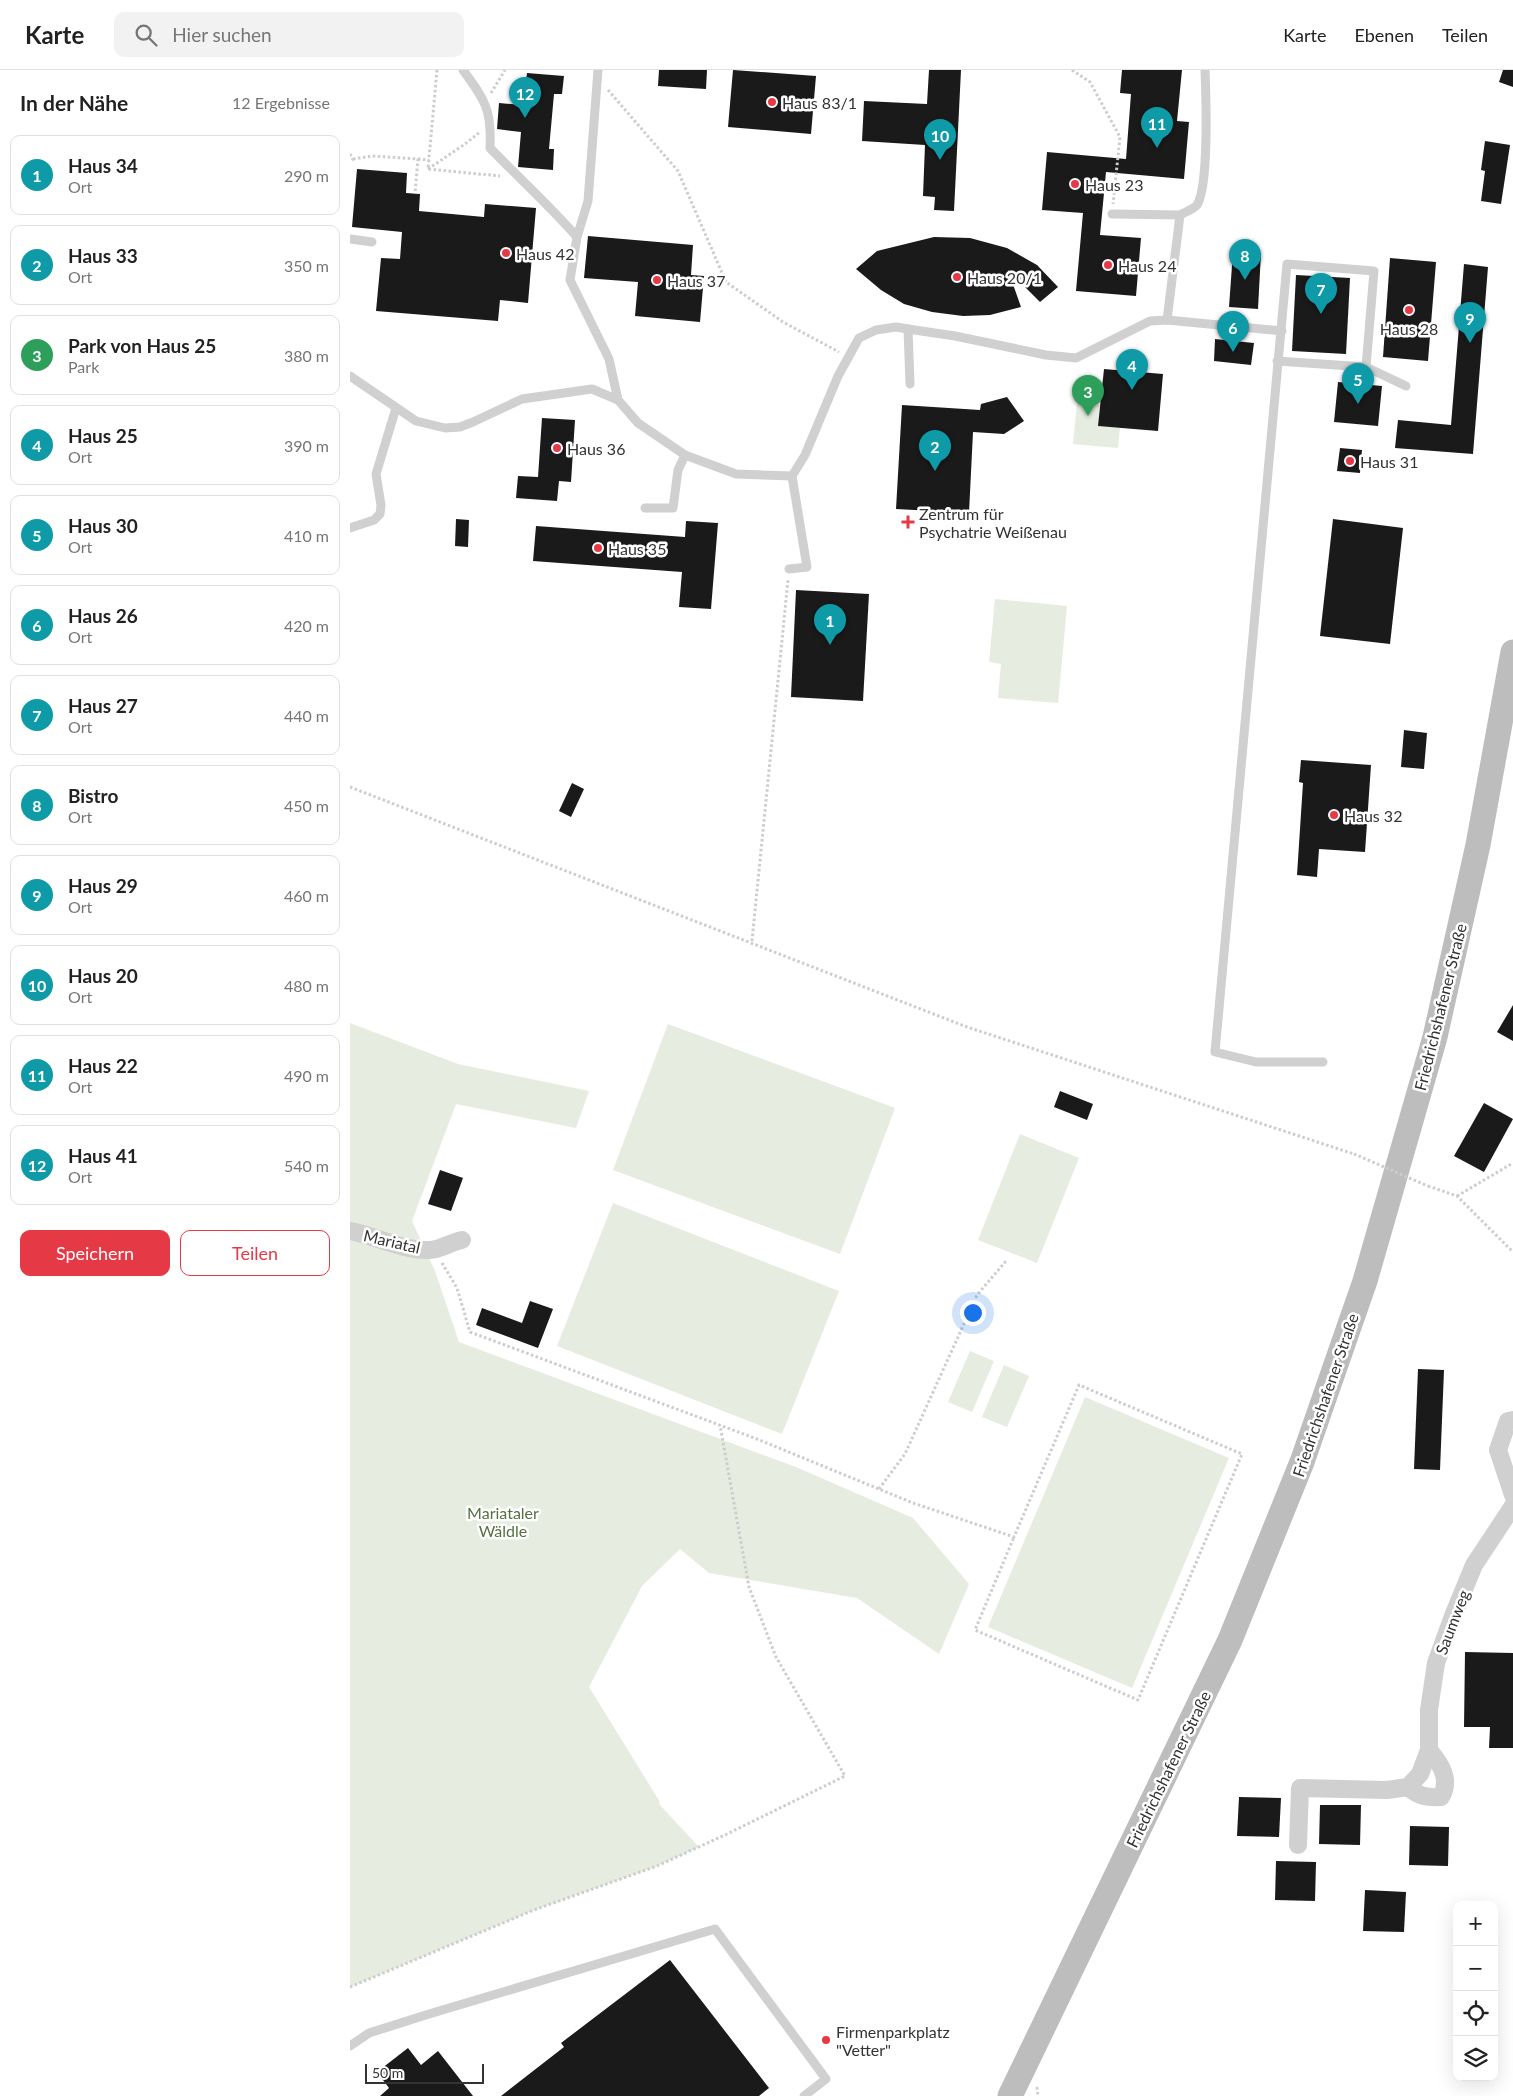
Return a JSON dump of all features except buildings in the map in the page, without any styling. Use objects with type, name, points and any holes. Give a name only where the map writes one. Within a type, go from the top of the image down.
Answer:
[{"type":"main road","name":"Friedrichshafener Straße","points":[[1010,2096],[1230,1640],[1302,1462],[1365,1281],[1435,1037],[1478,845],[1513,652]]},
{"type":"street","name":"Mariatal","points":[[350,1231],[368,1234],[414,1248],[434,1250],[462,1240]]},
{"type":"street","points":[[1513,1420],[1508,1421],[1498,1450],[1508,1460],[1513,1495]]},
{"type":"street","name":"Saumweg","points":[[1408,1787],[1420,1774],[1429,1750],[1429,1710],[1436,1663],[1474,1565],[1513,1506]]},
{"type":"street","points":[[1298,1845],[1300,1788],[1387,1790],[1408,1787],[1416,1794],[1430,1798],[1441,1797],[1446,1789],[1446,1778],[1439,1761],[1429,1750]]},
{"type":"lane","points":[[463,70],[485,102],[491,121],[490,148],[544,200],[578,237]]},
{"type":"lane","points":[[1112,214],[1180,215],[1196,206],[1202,188],[1206,98],[1205,70]]},
{"type":"lane","points":[[598,74],[588,201],[578,237],[570,280],[610,358],[618,400]]},
{"type":"lane","points":[[1167,320],[1180,215]]},
{"type":"lane","points":[[350,239],[372,242]]},
{"type":"lane","points":[[1322,1062],[1256,1062],[1215,1052],[1287,264],[1374,271],[1366,367]]},
{"type":"lane","points":[[789,569],[808,567],[792,476],[806,455],[838,376],[859,338],[876,330],[896,327],[955,336],[1046,355],[1076,358],[1150,321],[1167,320],[1282,331]]},
{"type":"lane","points":[[908,329],[910,384]]},
{"type":"lane","points":[[1277,361],[1366,367],[1406,386]]},
{"type":"lane","points":[[350,376],[416,421],[445,428],[460,427],[522,399],[592,389],[618,400],[638,424],[685,455],[736,474],[792,476]]},
{"type":"lane","points":[[350,528],[374,520],[380,514],[381,505],[376,474],[396,408]]},
{"type":"lane","points":[[645,508],[673,508],[678,470],[685,455]]},
{"type":"lane","points":[[350,2046],[368,2033],[420,2016],[715,1929],[826,2079],[804,2096]]},
{"type":"path","points":[[428,168],[437,70]]},
{"type":"path","points":[[485,102],[505,70]]},
{"type":"path","points":[[1072,70],[1090,82],[1120,137],[1112,214]]},
{"type":"path","points":[[598,74],[678,171],[726,282],[783,322],[849,356]]},
{"type":"path","points":[[428,168],[465,144],[491,121]]},
{"type":"path","points":[[350,154],[353,159]]},
{"type":"path","points":[[350,162],[353,159],[372,156],[429,160]]},
{"type":"path","points":[[415,194],[418,159]]},
{"type":"path","points":[[428,168],[518,177]]},
{"type":"path","points":[[752,941],[789,569]]},
{"type":"path","points":[[350,787],[752,941],[967,1027],[1354,1154],[1456,1196],[1513,1252]]},
{"type":"path","points":[[1456,1196],[1513,1163]]},
{"type":"path","points":[[434,1250],[457,1288],[470,1332],[720,1425],[912,1503],[1014,1537]]},
{"type":"path","points":[[880,1490],[905,1454],[977,1296],[1006,1261]]},
{"type":"path","points":[[1080,1385],[1242,1454],[1138,1700],[975,1630],[1014,1537],[1080,1385]]},
{"type":"path","points":[[350,1987],[534,1910],[657,1866],[845,1776],[776,1657],[749,1587],[720,1425]]},
{"type":"green space","points":[[1077,403],[1100,405],[1099,426],[1120,428],[1118,448],[1073,444]]},
{"type":"green space","points":[[995,599],[1067,606],[1058,703],[998,698],[1001,664],[989,662]]},
{"type":"green space","name":"Mariataler Wäldle","points":[[350,1023],[458,1064],[589,1091],[576,1128],[456,1104],[412,1221],[435,1271],[459,1342],[796,1467],[913,1518],[969,1584],[939,1654],[857,1598],[709,1573],[680,1549],[642,1586],[589,1687],[660,1802],[659,1804],[699,1847],[657,1866],[534,1910],[350,1987]]},
{"type":"green space","points":[[668,1024],[895,1108],[840,1254],[613,1170]]},
{"type":"green space","points":[[1020,1134],[1079,1158],[1037,1263],[978,1240]]},
{"type":"green space","points":[[613,1203],[839,1291],[782,1434],[557,1346]]},
{"type":"green space","points":[[970,1351],[994,1361],[972,1412],[948,1402]]},
{"type":"green space","points":[[1004,1365],[1029,1376],[1007,1427],[982,1417]]},
{"type":"green space","points":[[1085,1397],[1229,1458],[1132,1688],[988,1627]]},
{"type":"place","name":"Haus 83/1","points":[[772,102]]},
{"type":"place","name":"Haus 41","points":[[525,118]]},
{"type":"place","name":"Haus 22","points":[[1157,148]]},
{"type":"place","name":"Haus 20","points":[[940,160]]},
{"type":"place","name":"Haus 23","points":[[1075,184]]},
{"type":"place","name":"Haus 42","points":[[506,253]]},
{"type":"place","name":"Haus 24","points":[[1108,265]]},
{"type":"place","name":"Haus 20/1","points":[[957,277]]},
{"type":"place","name":"Haus 37","points":[[657,280]]},
{"type":"place","name":"Bistro","points":[[1245,280]]},
{"type":"place","name":"Haus 28","points":[[1409,310]]},
{"type":"place","name":"Haus 27","points":[[1321,314]]},
{"type":"place","name":"Haus 29","points":[[1470,343]]},
{"type":"place","name":"Haus 26","points":[[1233,352]]},
{"type":"place","name":"Haus 25","points":[[1132,390]]},
{"type":"place","name":"Haus 30","points":[[1358,404]]},
{"type":"place","name":"Park von Haus 25","points":[[1088,416]]},
{"type":"place","name":"Haus 36","points":[[557,448]]},
{"type":"place","name":"Haus 31","points":[[1350,461]]},
{"type":"place","name":"Haus 33","points":[[935,471]]},
{"type":"place","name":"Zentrum für Psychatrie Weißenau","points":[[908,522]]},
{"type":"place","name":"Haus 35","points":[[598,548]]},
{"type":"place","name":"Haus 34","points":[[830,645]]},
{"type":"place","name":"Haus 32","points":[[1334,815]]},
{"type":"place","name":"Firmenparkplatz \"Vetter\"","points":[[826,2040]]}]
